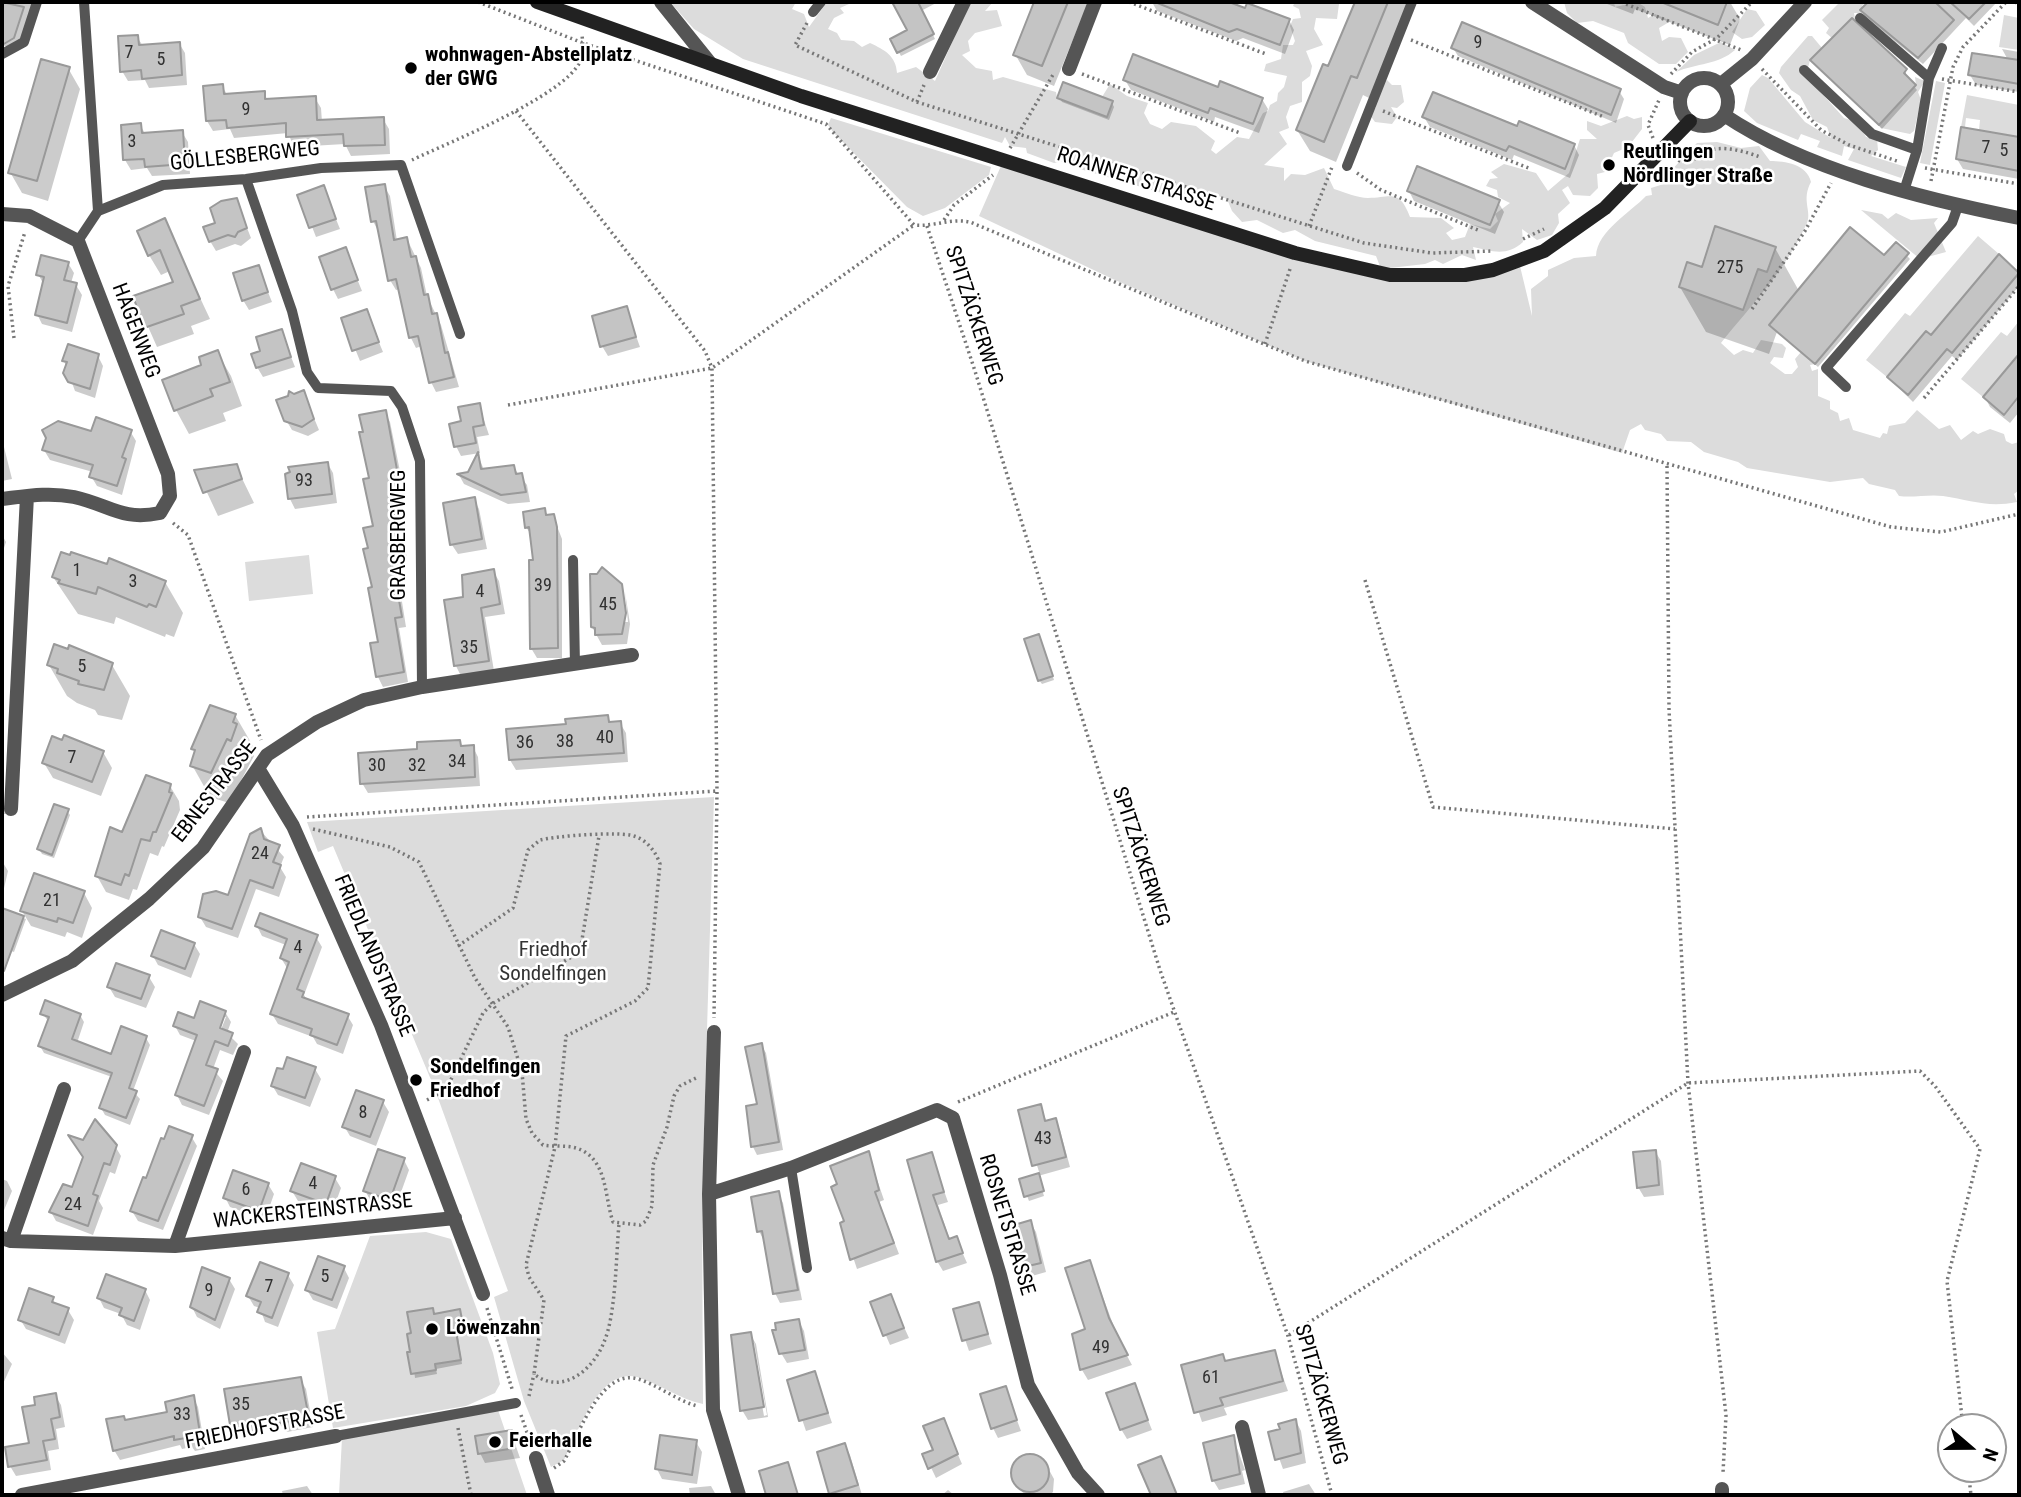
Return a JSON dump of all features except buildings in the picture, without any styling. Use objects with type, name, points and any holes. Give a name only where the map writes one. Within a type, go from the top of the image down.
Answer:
[{"type":"street","name":"ROANNER STRASSE","points":[[542,2],[801,96],[1295,253],[1357,269],[1402,276],[1465,275],[1493,270],[1544,251],[1585,225],[1690,121]]},
{"type":"street","points":[[570,2],[579,16]]},
{"type":"street","points":[[661,2],[710,63]]},
{"type":"street","points":[[930,72],[964,2]]},
{"type":"street","points":[[1069,69],[1095,2]]},
{"type":"street","points":[[1721,85],[1752,59],[1805,2]]},
{"type":"street","points":[[1537,4],[1664,87],[1682,93]]},
{"type":"street","points":[[1707,78],[1721,85],[1728,100],[1724,115],[1707,126],[1690,121],[1681,109],[1682,93],[1692,81],[1707,78]]},
{"type":"street","points":[[1724,115],[1751,133],[1783,147],[1904,191],[1958,206],[2019,218]]},
{"type":"street","points":[[2,214],[29,216],[78,241]]},
{"type":"street","name":"HAGENWEG","points":[[78,241],[168,474],[170,496],[160,513]]},
{"type":"street","points":[[2,499],[47,493],[76,498],[136,518],[160,513]]},
{"type":"street","points":[[11,809],[27,496]]},
{"type":"street","name":"EBNESTRASSE","points":[[2,995],[72,961],[149,898],[202,848],[267,755],[317,722],[364,700],[422,687],[632,655]]},
{"type":"street","name":"FRIEDLANDSTRASSE","points":[[259,770],[291,822],[381,1025],[483,1294]]},
{"type":"street","points":[[714,1032],[709,1194],[713,1410],[739,1495]]},
{"type":"street","name":"WACKERSTEINSTRASSE","points":[[174,1246],[244,1052]]},
{"type":"street","name":"WACKERSTEINSTRASSE","points":[[64,1090],[6,1240],[174,1246],[455,1218]]},
{"type":"street","points":[[709,1194],[791,1168],[937,1110]]},
{"type":"street","name":"ROSNETSTRASSE","points":[[937,1110],[953,1118],[1000,1275],[1028,1385],[1078,1473],[1098,1495]]},
{"type":"street","points":[[1242,1427],[1259,1495]]},
{"type":"street","name":"FRIEDHOFSTRASSE","points":[[22,1495],[59,1492],[336,1436]]},
{"type":"street","points":[[536,1458],[548,1495]]},
{"type":"lane","points":[[2,54],[24,42],[37,2]]},
{"type":"lane","points":[[78,241],[98,211],[84,2]]},
{"type":"lane","points":[[813,12],[821,2]]},
{"type":"lane","points":[[1347,166],[1412,2]]},
{"type":"lane","points":[[1860,18],[1929,78]]},
{"type":"lane","points":[[1904,191],[1917,150],[1929,78],[1942,48]]},
{"type":"lane","points":[[1804,70],[1872,134],[1917,150]]},
{"type":"lane","points":[[401,165],[460,334]]},
{"type":"lane","name":"GÖLLESBERGWEG","points":[[98,211],[163,185],[246,179],[321,168],[401,165]]},
{"type":"lane","name":"GRASBERGWEG","points":[[246,179],[292,311],[307,372],[318,388],[391,391],[402,407],[420,461],[422,687]]},
{"type":"lane","points":[[1846,387],[1826,368],[1946,230],[1958,206]]},
{"type":"lane","points":[[573,560],[575,665]]},
{"type":"lane","points":[[791,1168],[807,1268]]},
{"type":"lane","name":"FRIEDHOFSTRASSE","points":[[336,1436],[516,1404]]},
{"type":"path","points":[[478,2],[583,43],[826,124],[914,225]]},
{"type":"path","points":[[1129,2],[1266,54]]},
{"type":"path","points":[[1621,2],[1737,46],[1821,130],[1861,150],[1909,164]]},
{"type":"path","points":[[1927,197],[1950,80],[1963,47],[2006,2]]},
{"type":"path","points":[[813,12],[794,45],[917,102],[1309,226],[1396,250],[1468,253],[1502,248]]},
{"type":"path","points":[[1398,35],[1604,117]]},
{"type":"path","points":[[401,165],[516,111],[563,80],[580,62],[583,43]]},
{"type":"path","points":[[944,220],[954,205],[989,180],[1056,68],[1069,69],[1240,133]]},
{"type":"path","points":[[1950,80],[2019,92]]},
{"type":"path","points":[[1370,106],[1531,169]]},
{"type":"path","points":[[516,111],[705,351],[712,368],[717,791],[714,1032]]},
{"type":"path","points":[[1309,226],[1334,161],[1347,166],[1381,190],[1478,230]]},
{"type":"path","points":[[1921,167],[2019,184]]},
{"type":"path","points":[[1752,309],[1805,231],[1833,178]]},
{"type":"path","points":[[14,338],[8,286],[29,216]]},
{"type":"path","points":[[508,405],[712,368],[914,225],[927,226],[944,220],[970,222],[1305,361],[1667,466],[1891,527],[1941,532],[2019,514]]},
{"type":"path","name":"SPITZÄCKERWEG","points":[[927,226],[1174,1012],[1288,1336],[1332,1495]]},
{"type":"path","points":[[1512,244],[1547,227]]},
{"type":"path","points":[[1265,344],[1295,253]]},
{"type":"path","points":[[1924,398],[2019,286]]},
{"type":"path","points":[[1667,466],[1669,709],[1688,1083],[1726,1415],[1722,1492]]},
{"type":"path","points":[[160,513],[188,534],[267,755]]},
{"type":"path","points":[[1365,580],[1433,807],[1675,829]]},
{"type":"path","points":[[291,822],[717,791]]},
{"type":"path","points":[[291,822],[390,847],[419,862],[458,946],[508,1027],[517,1049],[526,1119],[532,1133],[543,1145],[572,1146],[585,1151],[596,1163],[606,1184],[613,1222],[640,1225],[646,1220],[652,1206],[653,1165],[674,1096],[680,1086],[691,1080],[712,1076]]},
{"type":"path","points":[[413,1107],[446,1090],[483,1013],[492,1004],[580,952],[599,836]]},
{"type":"path","points":[[458,946],[513,908],[531,844],[548,838],[633,836],[651,847],[657,856],[660,864],[651,974],[644,995],[566,1036],[555,1147],[526,1265],[529,1277],[544,1300],[534,1374],[540,1379],[567,1383],[576,1379],[604,1342],[619,1224]]},
{"type":"path","points":[[937,1110],[1174,1012]]},
{"type":"path","points":[[1288,1336],[1688,1083],[1920,1071],[1936,1086],[1980,1149],[1947,1281],[1961,1413]]},
{"type":"path","points":[[483,1294],[516,1404],[536,1458],[550,1468],[557,1468],[565,1461],[604,1388],[621,1377],[637,1379],[692,1404],[713,1410]]},
{"type":"path","points":[[456,1416],[471,1495]]},
{"type":"green space","points":[[670,2],[796,2],[792,9],[804,14],[809,27],[827,2],[848,2],[849,4],[840,8],[844,13],[834,18],[828,29],[837,33],[841,40],[854,41],[862,47],[870,43],[885,51],[892,58],[897,73],[916,67],[935,81],[970,2],[993,2],[985,11],[997,10],[1002,26],[975,33],[968,41],[970,51],[962,55],[976,68],[992,71],[993,80],[1003,77],[1056,92],[1057,98],[1106,117],[1102,97],[1110,84],[1127,96],[1148,103],[1144,113],[1150,124],[1162,129],[1171,122],[1196,126],[1215,141],[1211,150],[1216,154],[1237,137],[1249,139],[1263,113],[1277,101],[1287,76],[1264,71],[1266,64],[1281,59],[1283,45],[1293,45],[1295,41],[1290,26],[1293,19],[1301,18],[1299,9],[1293,6],[1295,2],[1334,2],[1339,4],[1337,19],[1316,18],[1314,29],[1323,45],[1306,51],[1312,66],[1310,76],[1302,82],[1302,102],[1290,106],[1286,117],[1289,128],[1279,132],[1287,144],[1264,165],[1284,168],[1284,181],[1291,174],[1305,175],[1324,168],[1334,189],[1364,198],[1398,198],[1410,217],[1441,218],[1454,228],[1446,233],[1452,240],[1465,237],[1470,224],[1490,229],[1498,221],[1495,214],[1510,203],[1498,197],[1497,190],[1486,186],[1490,179],[1498,178],[1491,172],[1504,164],[1536,173],[1548,191],[1569,173],[1580,139],[1597,139],[1587,130],[1587,121],[1601,126],[1627,116],[1634,119],[1642,117],[1642,129],[1628,147],[1614,153],[1605,172],[1597,174],[1598,188],[1590,196],[1573,195],[1568,186],[1562,190],[1570,203],[1558,214],[1559,223],[1552,235],[1537,240],[1522,229],[1523,242],[1511,250],[1499,252],[1473,247],[1476,260],[1462,255],[1443,264],[1435,260],[1425,264],[1381,269],[1376,256],[1315,241],[1295,230],[1283,233],[1257,220],[1242,222],[1232,211],[1227,199],[1213,194],[1197,200],[1172,196],[1080,169],[1066,161],[1054,163],[1027,153],[1026,148],[1010,146],[1005,137],[1002,143],[743,59],[694,29]]},
{"type":"green space","points":[[1564,2],[1614,2],[1615,7],[1637,2],[1645,7],[1648,18],[1655,14],[1671,21],[1659,28],[1662,41],[1669,37],[1681,38],[1688,52],[1676,64],[1659,64],[1628,43],[1624,33],[1593,21],[1577,23],[1567,13]]},
{"type":"green space","points":[[1840,2],[1866,2],[1862,6],[1863,13],[1854,13],[1856,24],[1833,39],[1826,33],[1829,28],[1822,20]]},
{"type":"green space","points":[[1747,9],[1756,11],[1765,25],[1752,37],[1742,39],[1732,32]]},
{"type":"green space","points":[[2004,15],[2019,18],[2019,50],[1999,47]]},
{"type":"green space","points":[[1808,36],[1812,36],[1822,48],[1810,60],[1806,76],[1844,118],[1857,122],[1866,137],[1877,139],[1878,150],[1871,156],[1906,167],[1901,178],[1848,160],[1854,149],[1844,146],[1842,156],[1817,147],[1820,141],[1801,134],[1798,140],[1757,123],[1744,111],[1750,88],[1762,75],[1768,78],[1805,122],[1831,138],[1827,127],[1813,120],[1800,96],[1791,90],[1779,73],[1781,67]]},
{"type":"green space","points":[[1721,42],[1735,50],[1714,61],[1676,72],[1694,55]]},
{"type":"green space","points":[[1915,77],[1925,81],[1918,92],[1921,100],[1914,131],[1910,134],[1881,128],[1879,125],[1895,109],[1893,105],[1903,101],[1916,85]]},
{"type":"green space","points":[[1387,80],[1392,85],[1401,85],[1404,102],[1397,108],[1391,107],[1397,117],[1392,124],[1375,122],[1370,115],[1376,107],[1371,91]]},
{"type":"green space","points":[[1936,81],[1945,83],[1930,165],[1920,163]]},
{"type":"green space","points":[[1967,95],[2019,105],[2019,137],[1979,130],[1980,120],[1966,118],[1965,127],[1961,127]]},
{"type":"green space","points":[[831,118],[991,167],[989,175],[945,208],[923,216],[907,207],[833,132],[828,125]]},
{"type":"green space","points":[[1717,142],[1741,148],[1759,146],[1770,161],[1800,167],[1811,182],[1807,194],[1808,219],[1798,240],[1768,286],[1721,343],[1734,355],[1743,350],[1753,353],[1761,340],[1782,344],[1786,348],[1783,358],[1774,357],[1770,363],[1785,374],[1792,374],[1798,367],[1795,359],[1801,352],[1815,364],[1810,365],[1812,371],[1818,369],[1818,396],[1830,401],[1830,409],[1838,413],[1840,421],[1849,418],[1853,430],[1880,438],[1883,433],[1887,434],[1889,426],[1905,423],[1917,410],[1939,429],[1950,425],[1961,440],[1973,431],[1978,434],[1990,429],[2004,434],[2006,441],[2012,444],[2019,442],[2019,490],[2014,494],[2017,502],[1988,504],[1937,496],[1899,496],[1895,490],[1869,484],[1863,478],[1830,482],[1747,468],[1738,462],[1704,452],[1691,442],[1667,441],[1661,434],[1645,430],[1641,424],[1630,430],[1622,453],[1305,361],[1115,280],[979,216],[1004,159],[1295,253],[1415,277],[1519,262],[1532,316],[1531,289],[1548,276],[1548,270],[1574,258],[1596,256],[1608,230],[1646,196],[1652,195],[1651,188],[1667,183],[1665,177],[1697,143]]},
{"type":"green space","points":[[1861,210],[1882,214],[1888,219],[1896,213],[1911,220],[1938,218],[1934,223],[1946,252],[1920,259]]},
{"type":"green space","points":[[1978,236],[1999,254],[1931,335],[1926,331],[1887,377],[1866,360],[1905,313],[1910,316]]},
{"type":"green space","points":[[2019,321],[2019,354],[1983,397],[1961,379],[2001,332],[2007,336]]},
{"type":"green space","points":[[309,555],[313,594],[249,601],[245,562]]},
{"type":"green space","name":"Friedhof Sondelfingen","points":[[714,797],[702,1195],[703,1404],[637,1377],[624,1377],[612,1382],[601,1392],[583,1419],[564,1460],[551,1467],[524,1401],[494,1297],[508,1291],[434,1087],[333,846],[318,852],[307,822]]},
{"type":"green space","points":[[426,1232],[451,1239],[493,1353],[500,1384],[495,1393],[466,1406],[333,1428],[317,1332],[335,1329],[370,1236]]},
{"type":"green space","points":[[497,1407],[527,1495],[339,1495],[342,1438]]},
{"type":"place","name":"wohnwagen-Abstellplatz der GWG","points":[[411,68]]},
{"type":"place","name":"Reutlingen Nördlinger Straße","points":[[1609,165]]},
{"type":"place","name":"Sondelfingen Friedhof","points":[[416,1080]]},
{"type":"place","name":"Löwenzahn","points":[[432,1329]]},
{"type":"place","name":"Feierhalle","points":[[495,1442]]}]
